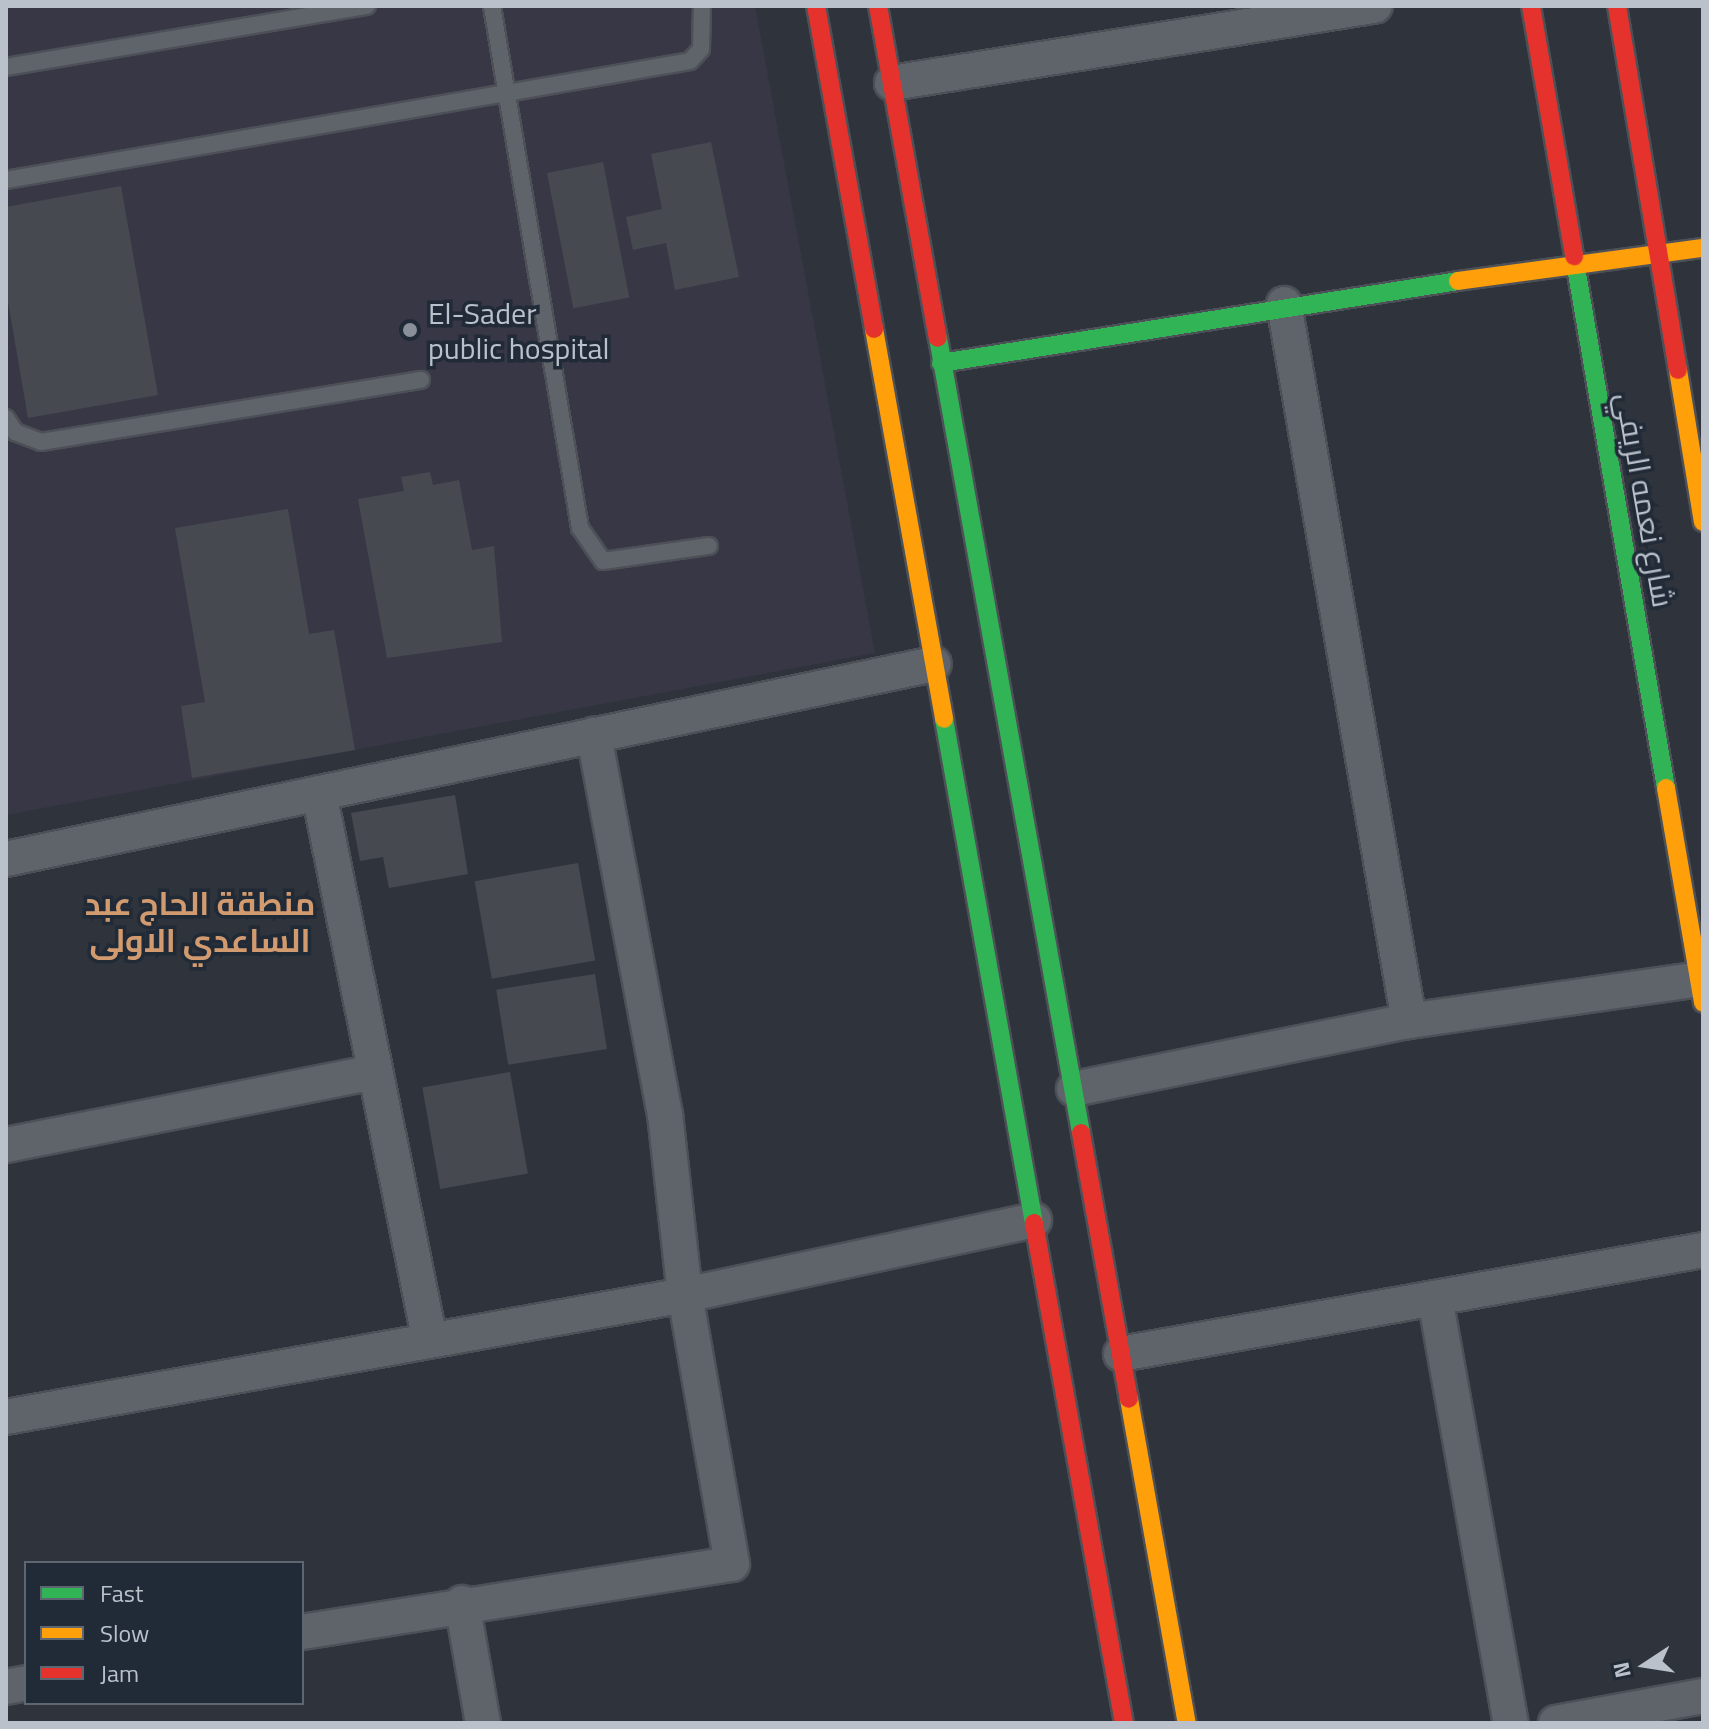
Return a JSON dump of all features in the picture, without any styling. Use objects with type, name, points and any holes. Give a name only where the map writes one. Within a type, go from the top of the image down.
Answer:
[{"type":"street","points":[[816,6],[1124,1723]]},
{"type":"street","points":[[878,6],[1187,1723]]},
{"type":"street","points":[[892,83],[1192,21],[1375,6]]},
{"type":"street","name":"شارع نعمه الريفي","points":[[1531,6],[1701,991]]},
{"type":"street","name":"شارع نعمه الريفي","points":[[1617,6],[1703,522]]},
{"type":"street","points":[[941,363],[1284,304],[1577,268],[1703,248]]},
{"type":"street","points":[[1284,304],[1409,1021]]},
{"type":"street","points":[[6,859],[934,664]]},
{"type":"street","points":[[304,1632],[462,1603],[732,1564],[685,1295],[665,1115],[594,735]]},
{"type":"street","points":[[319,793],[430,1341]]},
{"type":"street","points":[[1074,1089],[1409,1021],[1701,991]]},
{"type":"street","points":[[6,1145],[375,1072]]},
{"type":"street","points":[[6,1417],[685,1295],[1034,1220]]},
{"type":"street","points":[[1121,1354],[1703,1250]]},
{"type":"street","points":[[1435,1298],[1511,1723]]},
{"type":"street","points":[[462,1603],[483,1723]]},
{"type":"street","points":[[1556,1723],[1703,1696]]},
{"type":"lane","points":[[6,67],[367,6]]},
{"type":"lane","points":[[492,6],[580,528],[603,561],[709,546]]},
{"type":"lane","points":[[6,180],[506,96],[690,61],[701,49],[702,6]]},
{"type":"lane","points":[[6,418],[15,432],[41,442],[421,380]]},
{"type":"shaded area","name":"El-Sader public hospital","points":[[6,6],[755,6],[875,653],[6,815]]},
{"type":"building","points":[[711,142],[739,277],[675,290],[666,243],[633,250],[626,217],[662,209],[651,154]]},
{"type":"building","points":[[603,162],[629,297],[573,308],[547,173]]},
{"type":"building","points":[[121,186],[158,395],[28,418],[6,290],[6,207]]},
{"type":"building","points":[[430,472],[433,485],[459,480],[472,550],[494,546],[502,642],[387,658],[358,499],[404,491],[401,477]]},
{"type":"building","points":[[288,509],[309,634],[334,630],[355,750],[192,778],[181,706],[205,702],[175,528]]},
{"type":"building","points":[[455,795],[468,874],[389,888],[383,857],[360,861],[351,813]]},
{"type":"building","points":[[578,863],[595,960],[492,979],[475,881]]},
{"type":"building","points":[[595,974],[607,1049],[508,1065],[496,990]]},
{"type":"building","points":[[510,1072],[528,1173],[440,1189],[422,1087]]},
{"type":"traffic: fast","points":[[1574,256],[1666,788]]},
{"type":"traffic: fast","points":[[941,363],[1458,281]]},
{"type":"traffic: fast","points":[[938,338],[1081,1133]]},
{"type":"traffic: fast","points":[[944,719],[1034,1223]]},
{"type":"traffic: slow","points":[[1458,281],[1703,248]]},
{"type":"traffic: slow","points":[[874,329],[944,719]]},
{"type":"traffic: slow","points":[[1678,370],[1703,522]]},
{"type":"traffic: slow","points":[[1666,788],[1703,1003]]},
{"type":"traffic: slow","points":[[1129,1399],[1187,1723]]},
{"type":"traffic: jam","points":[[816,6],[874,329]]},
{"type":"traffic: jam","points":[[878,6],[938,338]]},
{"type":"traffic: jam","points":[[1531,6],[1574,256]]},
{"type":"traffic: jam","points":[[1617,6],[1678,370]]},
{"type":"traffic: jam","points":[[1081,1133],[1129,1399]]},
{"type":"traffic: jam","points":[[1034,1223],[1124,1723]]},
{"type":"place","name":"El-Sader public hospital","points":[[410,330]]},
{"type":"district","name":"منطقة الحاج عبد الساعدي الاولى","points":[[200,922]]}]
